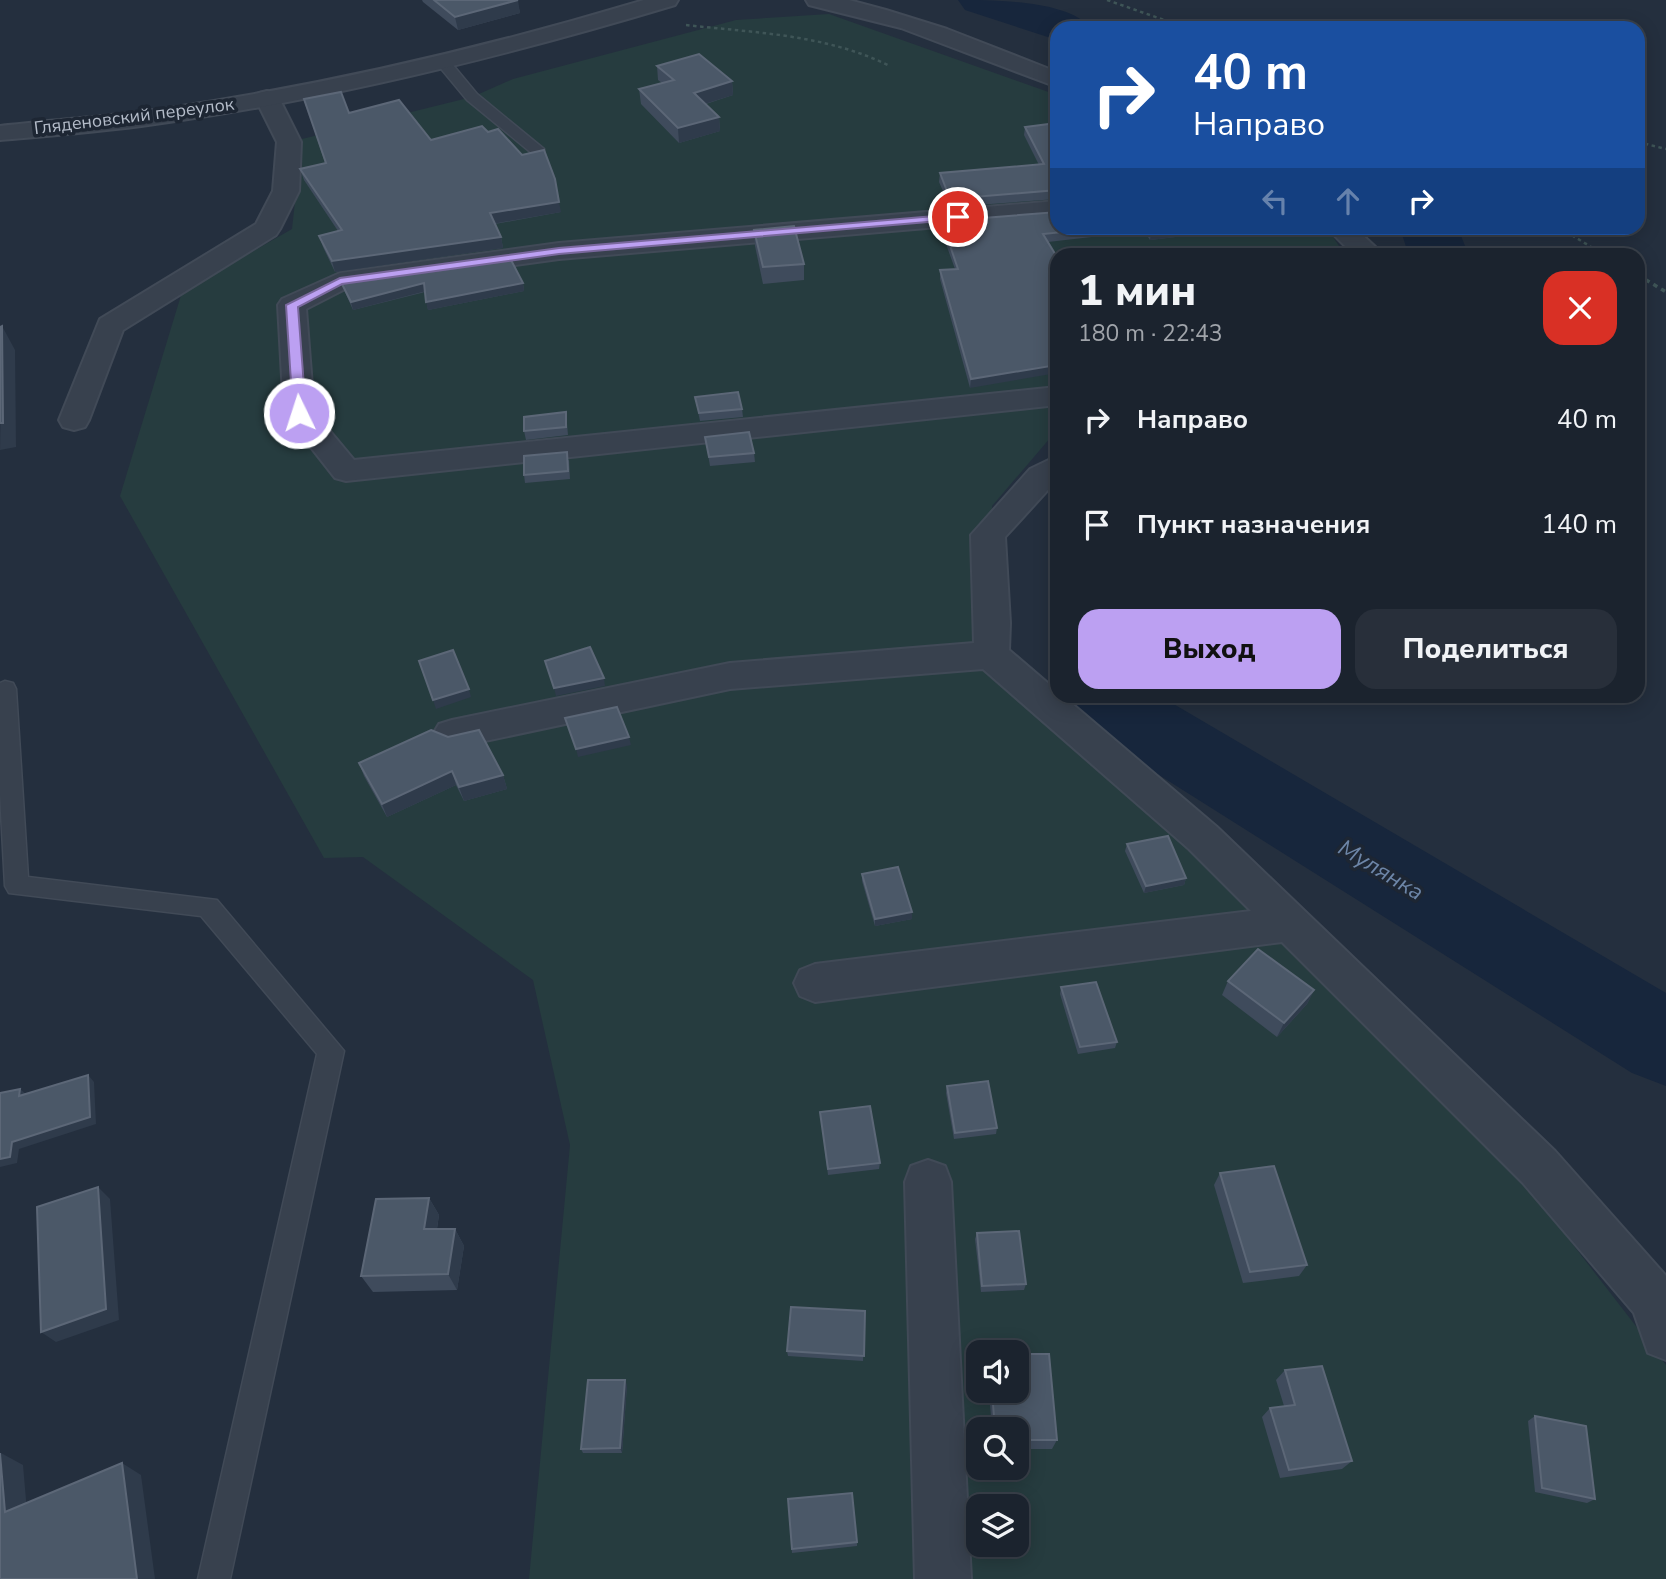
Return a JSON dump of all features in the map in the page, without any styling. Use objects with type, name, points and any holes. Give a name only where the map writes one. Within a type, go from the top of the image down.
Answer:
[{"type":"street","name":"Гляденовский переулок","points":[[0,133],[168,115],[267,98],[443,62],[667,0]]},
{"type":"street","points":[[817,0],[850,6],[937,33],[1050,77]]},
{"type":"street","points":[[74,419],[110,325],[267,229],[286,191],[289,142],[267,98]]},
{"type":"street","points":[[1050,210],[559,251],[340,281],[292,305],[299,413],[346,471],[1050,397]]},
{"type":"street","points":[[1348,235],[1363,248]]},
{"type":"street","points":[[991,655],[993,623],[988,535],[1041,476],[1050,470]]},
{"type":"street","points":[[452,734],[730,676],[991,655],[1203,838],[1539,1167],[1654,1299],[1666,1335]]},
{"type":"street","points":[[815,983],[1289,924]]},
{"type":"street","points":[[928,1182],[943,1579]]},
{"type":"lane","points":[[443,62],[472,97],[539,152]]},
{"type":"lane","points":[[5,689],[17,887],[208,907],[331,1051],[214,1579]]},
{"type":"path","points":[[1107,0],[1166,21]]},
{"type":"path","points":[[635,10],[678,24],[802,34],[867,53],[888,65]]},
{"type":"path","points":[[1645,144],[1666,149]]},
{"type":"path","points":[[1572,235],[1593,248]]},
{"type":"path","points":[[1645,279],[1666,292]]},
{"type":"green space","points":[[829,14],[1050,93],[1050,235],[1332,235],[1340,248],[1050,248],[1050,438],[992,506],[1004,675],[1400,1021],[1666,1365],[1666,1579],[529,1579],[570,1145],[533,980],[363,857],[324,858],[120,496],[182,292],[292,229],[302,139],[472,97],[513,79],[736,20]]},
{"type":"building","points":[[434,0],[518,0],[455,17]]},
{"type":"building","points":[[699,54],[732,81],[694,93],[719,117],[678,128],[639,89],[674,80],[657,66]]},
{"type":"building","points":[[341,92],[349,113],[399,100],[431,140],[482,126],[488,132],[498,129],[522,155],[544,150],[555,179],[559,202],[490,213],[501,237],[332,261],[319,236],[342,230],[300,169],[326,163],[304,99]]},
{"type":"building","points":[[1050,124],[1050,191],[950,199],[940,173],[1044,164],[1025,127]]},
{"type":"building","points":[[1050,213],[1050,233],[1043,234],[1052,248],[1050,366],[971,379],[940,270],[958,269],[943,225],[960,224],[959,220]]},
{"type":"building","points":[[794,226],[804,264],[763,267],[754,230]]},
{"type":"building","points":[[511,260],[523,283],[426,302],[424,283],[351,302],[342,284],[345,282]]},
{"type":"building","points":[[2,326],[3,423],[0,423],[0,327]]},
{"type":"building","points":[[738,392],[742,409],[699,413],[695,397]]},
{"type":"building","points":[[566,412],[566,427],[524,431],[524,417]]},
{"type":"building","points":[[749,432],[754,453],[709,457],[705,437]]},
{"type":"building","points":[[567,452],[568,471],[524,475],[524,456]]},
{"type":"building","points":[[590,647],[604,678],[554,688],[545,661]]},
{"type":"building","points":[[453,650],[469,689],[433,700],[419,661]]},
{"type":"building","points":[[617,707],[629,737],[576,749],[565,718]]},
{"type":"building","points":[[431,730],[448,737],[479,730],[503,775],[459,787],[452,771],[382,804],[359,763]]},
{"type":"building","points":[[1168,836],[1186,878],[1146,886],[1127,844]]},
{"type":"building","points":[[898,867],[912,912],[875,919],[862,874]]},
{"type":"building","points":[[1258,949],[1314,990],[1284,1023],[1228,981]]},
{"type":"building","points":[[1096,982],[1117,1042],[1080,1047],[1061,987]]},
{"type":"building","points":[[88,1075],[90,1117],[12,1142],[10,1157],[0,1159],[0,1093],[20,1089],[19,1096]]},
{"type":"building","points":[[988,1081],[997,1128],[955,1133],[947,1086]]},
{"type":"building","points":[[870,1106],[880,1163],[828,1169],[820,1112]]},
{"type":"building","points":[[1274,1166],[1307,1265],[1250,1272],[1220,1173]]},
{"type":"building","points":[[98,1187],[106,1309],[41,1332],[37,1207]]},
{"type":"building","points":[[429,1198],[424,1229],[455,1229],[448,1274],[361,1276],[376,1199]]},
{"type":"building","points":[[1019,1231],[1026,1284],[982,1286],[977,1233]]},
{"type":"building","points":[[791,1307],[865,1311],[864,1356],[787,1351]]},
{"type":"building","points":[[1029,1354],[1049,1354],[1057,1440],[1029,1440],[1029,1417],[994,1417],[993,1403],[1029,1403]]},
{"type":"building","points":[[1322,1366],[1352,1461],[1289,1470],[1270,1408],[1295,1405],[1285,1370]]},
{"type":"building","points":[[588,1380],[625,1380],[620,1448],[581,1449]]},
{"type":"building","points":[[1535,1416],[1586,1426],[1595,1499],[1542,1488]]},
{"type":"building","points":[[0,1453],[5,1512],[122,1463],[137,1579],[0,1579]]},
{"type":"building","points":[[852,1493],[857,1542],[792,1549],[788,1499]]},
{"type":"waterway","name":"Мулянка","points":[[982,0],[1050,22]]},
{"type":"waterway","name":"Мулянка","points":[[1432,235],[1436,248]]},
{"type":"waterway","name":"Мулянка","points":[[1107,703],[1666,1043]]},
{"type":"route","points":[[299,413],[292,305],[340,281],[559,251],[958,217]]}]
